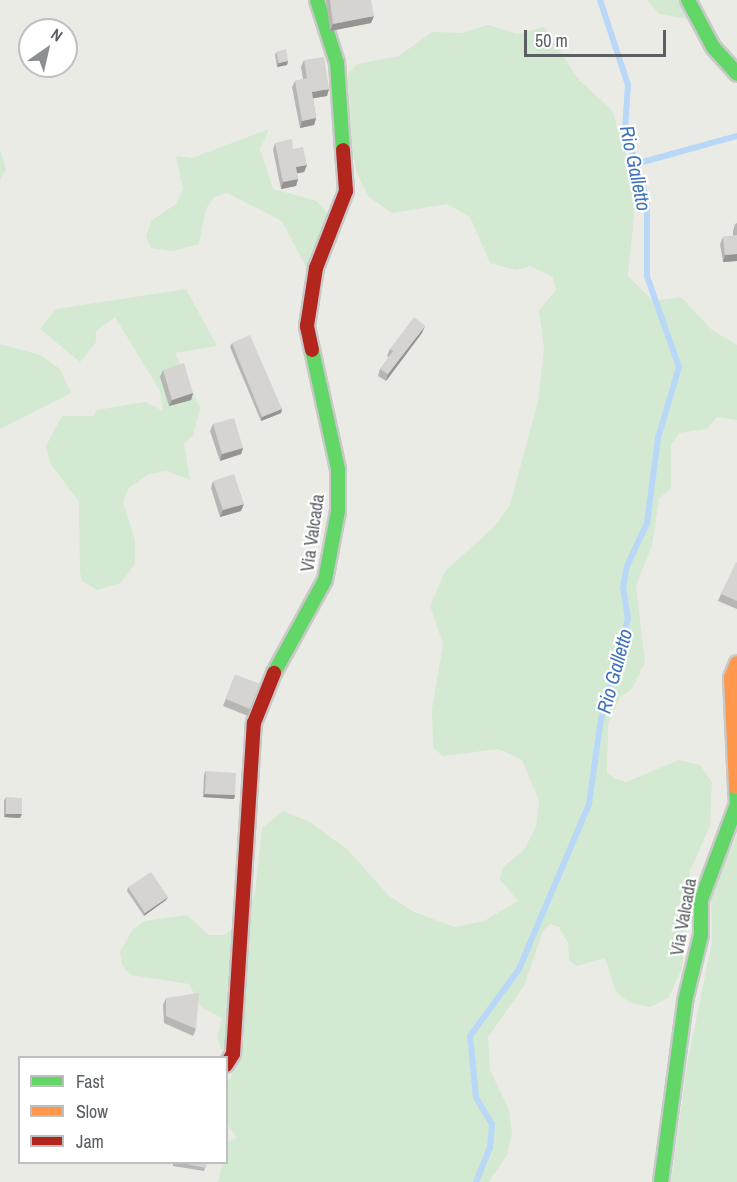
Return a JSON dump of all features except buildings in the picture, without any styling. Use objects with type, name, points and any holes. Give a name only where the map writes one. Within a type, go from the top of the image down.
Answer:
[{"type":"street","name":"Via Valcada","points":[[228,1062],[233,1054],[254,723],[259,701],[325,580],[338,511],[338,469],[307,326],[316,268],[346,191],[337,63],[317,0]]},
{"type":"street","points":[[688,0],[713,47],[737,74]]},
{"type":"street","name":"Via Valcada","points":[[661,1182],[686,1000],[701,935],[701,900],[737,804],[731,678],[737,663]]},
{"type":"green space","points":[[647,0],[681,0],[688,19],[659,14]]},
{"type":"green space","points":[[488,25],[517,34],[544,27],[579,80],[612,110],[630,168],[634,215],[628,276],[653,301],[681,297],[712,330],[737,345],[737,420],[717,417],[707,429],[679,433],[671,445],[671,489],[659,498],[652,545],[636,586],[645,662],[632,689],[620,697],[608,725],[607,773],[616,779],[626,782],[679,760],[700,765],[712,782],[710,826],[690,871],[682,969],[668,998],[650,1007],[630,1003],[616,992],[605,958],[577,966],[569,961],[568,943],[559,927],[550,924],[543,931],[524,986],[488,1037],[490,1070],[509,1110],[512,1134],[507,1155],[489,1182],[218,1182],[222,1164],[228,1164],[228,1142],[237,1138],[228,1125],[228,1081],[243,1056],[221,1049],[217,1037],[222,1018],[201,1007],[189,984],[131,975],[122,965],[120,952],[133,929],[145,921],[187,915],[209,935],[224,935],[235,927],[255,893],[262,828],[283,811],[310,822],[348,850],[389,896],[414,912],[455,927],[484,921],[518,901],[500,880],[503,867],[524,850],[536,827],[539,801],[522,760],[498,749],[443,756],[433,748],[432,709],[443,644],[430,606],[445,571],[494,527],[510,505],[538,401],[544,349],[539,310],[556,290],[553,277],[530,266],[516,270],[490,263],[470,217],[447,204],[392,213],[369,197],[357,174],[349,137],[348,73],[357,64],[399,56],[432,32],[461,33]]},
{"type":"green space","points":[[269,129],[260,149],[273,189],[317,201],[328,215],[307,269],[282,221],[227,193],[214,197],[206,209],[199,244],[173,251],[151,248],[146,237],[151,221],[176,204],[183,189],[176,156],[192,158]]},
{"type":"green space","points":[[0,149],[6,170],[0,180]]},
{"type":"green space","points":[[186,289],[217,346],[175,353],[200,408],[193,436],[184,443],[190,480],[166,471],[149,474],[129,488],[123,502],[135,540],[135,564],[121,583],[97,590],[83,582],[80,573],[79,502],[50,463],[46,446],[62,416],[94,416],[97,410],[145,402],[163,411],[160,391],[115,317],[96,331],[96,342],[80,362],[40,329],[56,309]]},
{"type":"green space","points":[[0,344],[40,355],[60,369],[71,393],[0,429]]},
{"type":"green space","points":[[737,835],[737,1182],[671,1182],[687,1064],[712,942],[711,894]]},
{"type":"waterway","name":"Rio Galletto","points":[[476,1182],[490,1148],[492,1124],[476,1097],[470,1036],[519,969],[589,804],[601,719],[628,619],[623,588],[627,566],[647,523],[658,438],[679,367],[647,276],[647,200],[625,129],[628,85],[600,0]]},
{"type":"waterway","points":[[639,163],[737,136]]},
{"type":"traffic: fast","points":[[317,0],[337,63],[343,150]]},
{"type":"traffic: fast","points":[[688,0],[713,47],[737,74]]},
{"type":"traffic: fast","points":[[274,673],[325,580],[338,511],[338,469],[312,350]]},
{"type":"traffic: fast","points":[[661,1182],[685,1001],[701,935],[701,900],[737,804],[736,787]]},
{"type":"traffic: slow","points":[[736,787],[731,678],[737,663]]},
{"type":"traffic: jam","points":[[312,350],[307,326],[316,268],[346,191],[343,150]]},
{"type":"traffic: jam","points":[[228,1062],[233,1054],[254,723],[274,673]]}]
